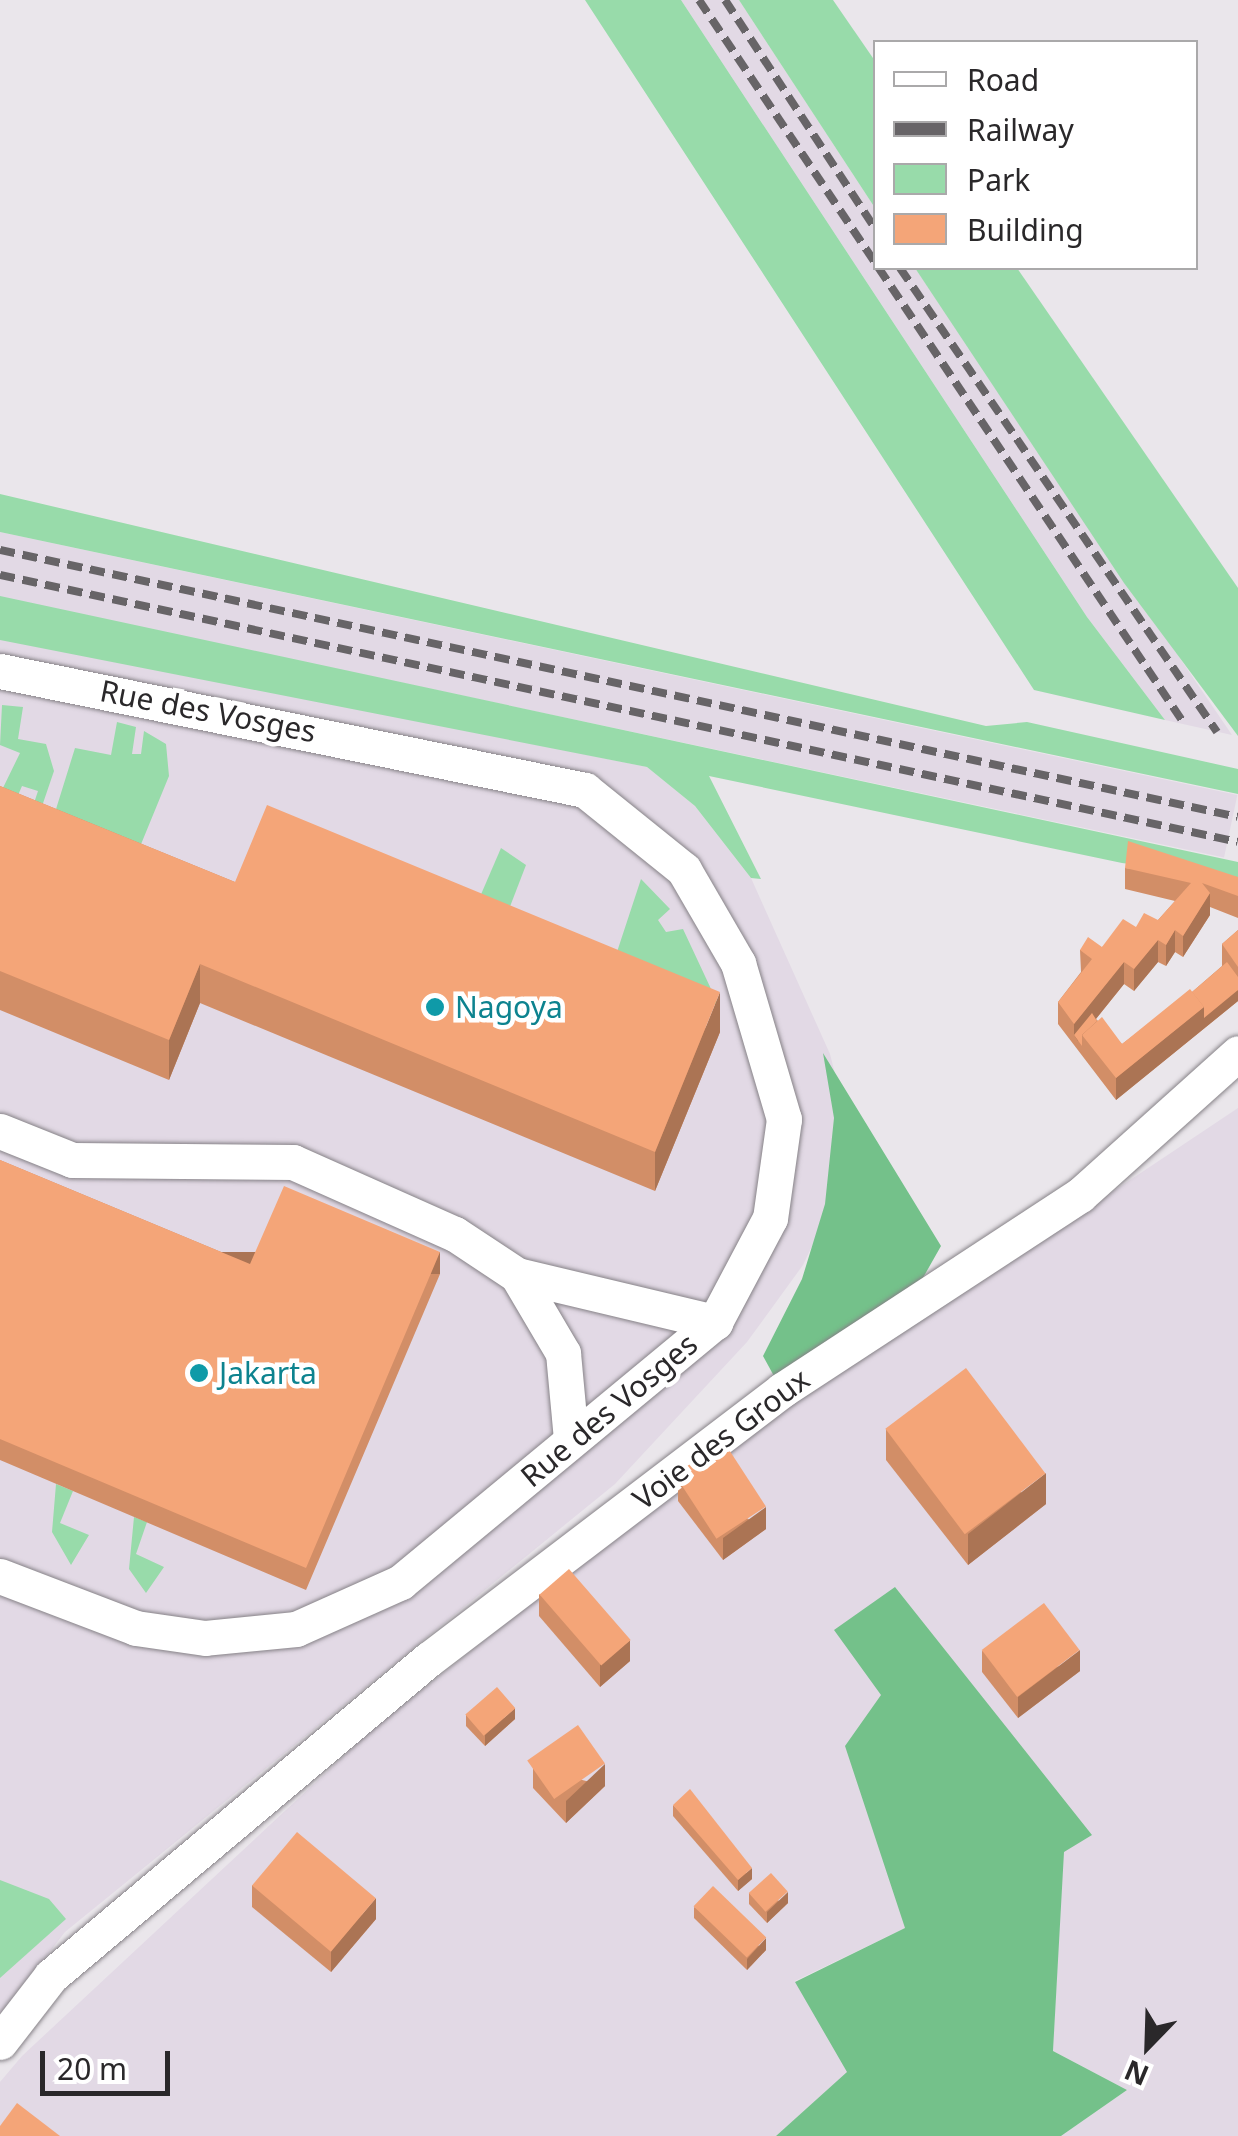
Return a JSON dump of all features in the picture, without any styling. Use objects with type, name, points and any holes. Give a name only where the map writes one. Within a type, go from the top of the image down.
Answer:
[{"type":"street","name":"Rue des Vosges","points":[[0,671],[585,790],[636,822],[684,870],[738,962],[784,1119],[770,1218],[715,1322],[401,1582],[296,1629],[204,1638],[136,1628],[0,1576]]},
{"type":"street","name":"Voie des Groux","points":[[0,2042],[52,1976],[429,1658],[782,1390],[1080,1195],[1238,1054]]},
{"type":"street","points":[[0,1131],[72,1160],[293,1162],[455,1234],[517,1275],[715,1322]]},
{"type":"street","points":[[517,1275],[563,1353],[571,1440]]},
{"type":"shaded area","points":[[681,0],[739,0],[873,205],[873,270],[916,270],[1232,735],[1165,720],[1087,617]]},
{"type":"shaded area","points":[[0,532],[1237,795],[1224,858],[0,597]]},
{"type":"shaded area","points":[[0,636],[647,767],[695,806],[751,878],[830,1054],[846,1117],[841,1185],[803,1265],[747,1342],[615,1484],[65,1932],[0,2016]]},
{"type":"shaded area","points":[[1238,1108],[1238,2136],[1061,2136],[1127,2090],[1053,2051],[1063,1852],[795,1981],[848,2072],[776,2136],[0,2136],[0,2082],[22,2056],[373,1729],[715,1457]]},
{"type":"green space","points":[[585,0],[681,0],[1087,617],[1165,720],[1034,690]]},
{"type":"green space","points":[[739,0],[833,0],[873,58],[873,205]]},
{"type":"green space","points":[[916,270],[1018,270],[1238,588],[1238,736],[1124,583]]},
{"type":"green space","points":[[0,494],[986,726],[1027,722],[1238,769],[1238,794],[0,532]]},
{"type":"green space","points":[[0,596],[1238,862],[1238,878],[1122,863],[709,776],[761,879],[751,878],[695,806],[647,767],[0,640]]},
{"type":"green space","points":[[2,705],[23,707],[18,739],[46,744],[54,771],[39,815],[31,812],[38,791],[22,786],[13,807],[0,794],[20,753],[0,745]]},
{"type":"green space","points":[[117,722],[136,727],[132,754],[141,754],[144,731],[166,744],[169,776],[137,854],[52,822],[75,748],[111,755]]},
{"type":"green space","points":[[501,848],[526,865],[506,917],[476,906]]},
{"type":"green space","points":[[641,879],[670,909],[658,920],[666,932],[683,929],[719,1006],[614,961]]},
{"type":"green space","points":[[823,1053],[941,1246],[907,1306],[780,1387],[763,1356],[802,1279],[825,1204],[834,1118]]},
{"type":"green space","points":[[56,1484],[73,1491],[60,1523],[89,1535],[71,1565],[52,1532]]},
{"type":"green space","points":[[134,1517],[147,1522],[136,1554],[164,1567],[146,1593],[129,1569]]},
{"type":"green space","points":[[895,1587],[1092,1835],[1064,1852],[1053,2051],[1127,2090],[1061,2136],[776,2136],[847,2072],[795,1982],[905,1928],[845,1746],[881,1695],[834,1630]]},
{"type":"green space","points":[[0,1880],[49,1899],[66,1919],[0,1978]]},
{"type":"building","name":"Nagoya","points":[[0,786],[235,882],[267,805],[720,992],[655,1152],[200,964],[169,1040],[0,971]]},
{"type":"building","points":[[1128,841],[1238,877],[1238,896],[1202,883],[1210,893],[1183,936],[1175,930],[1166,945],[1158,940],[1134,969],[1124,962],[1074,1024],[1058,1002],[1092,959],[1080,950],[1088,937],[1102,947],[1123,919],[1136,927],[1144,913],[1158,920],[1191,883],[1125,868]]},
{"type":"building","points":[[1238,930],[1238,967],[1222,944]]},
{"type":"building","points":[[1227,962],[1238,977],[1238,990],[1204,1018],[1204,1007],[1192,992]]},
{"type":"building","points":[[1190,989],[1204,1007],[1116,1078],[1082,1035],[1102,1017],[1122,1044]]},
{"type":"building","points":[[1092,1013],[1097,1021],[1082,1035],[1082,1046],[1074,1035]]},
{"type":"building","name":"Jakarta","points":[[0,1160],[250,1264],[284,1186],[440,1252],[306,1568],[0,1439]]},
{"type":"building","points":[[966,1368],[1045,1473],[965,1534],[885,1429]]},
{"type":"building","points":[[724,1442],[766,1507],[716,1539],[675,1474]]},
{"type":"building","points":[[569,1569],[631,1640],[601,1666],[540,1595]]},
{"type":"building","points":[[1044,1603],[1080,1650],[1017,1697],[982,1650]]},
{"type":"building","points":[[497,1687],[515,1708],[484,1736],[465,1715]]},
{"type":"building","points":[[578,1725],[605,1764],[554,1799],[527,1761]]},
{"type":"building","points":[[690,1789],[752,1868],[738,1880],[673,1805]]},
{"type":"building","points":[[297,1832],[376,1898],[331,1952],[252,1886]]},
{"type":"building","points":[[771,1873],[788,1892],[765,1912],[749,1893]]},
{"type":"building","points":[[713,1886],[766,1937],[747,1958],[694,1906]]},
{"type":"building","points":[[17,2103],[60,2136],[0,2136],[0,2126]]},
{"type":"railway","points":[[699,0],[873,260]]},
{"type":"railway","points":[[725,0],[873,225]]},
{"type":"railway","points":[[880,270],[1185,725]]},
{"type":"railway","points":[[901,270],[1217,732]]},
{"type":"railway","points":[[0,550],[1238,817]]},
{"type":"railway","points":[[0,575],[1238,842]]},
{"type":"place","name":"Nagoya","points":[[435,1007]]},
{"type":"place","name":"Jakarta","points":[[199,1373]]}]
